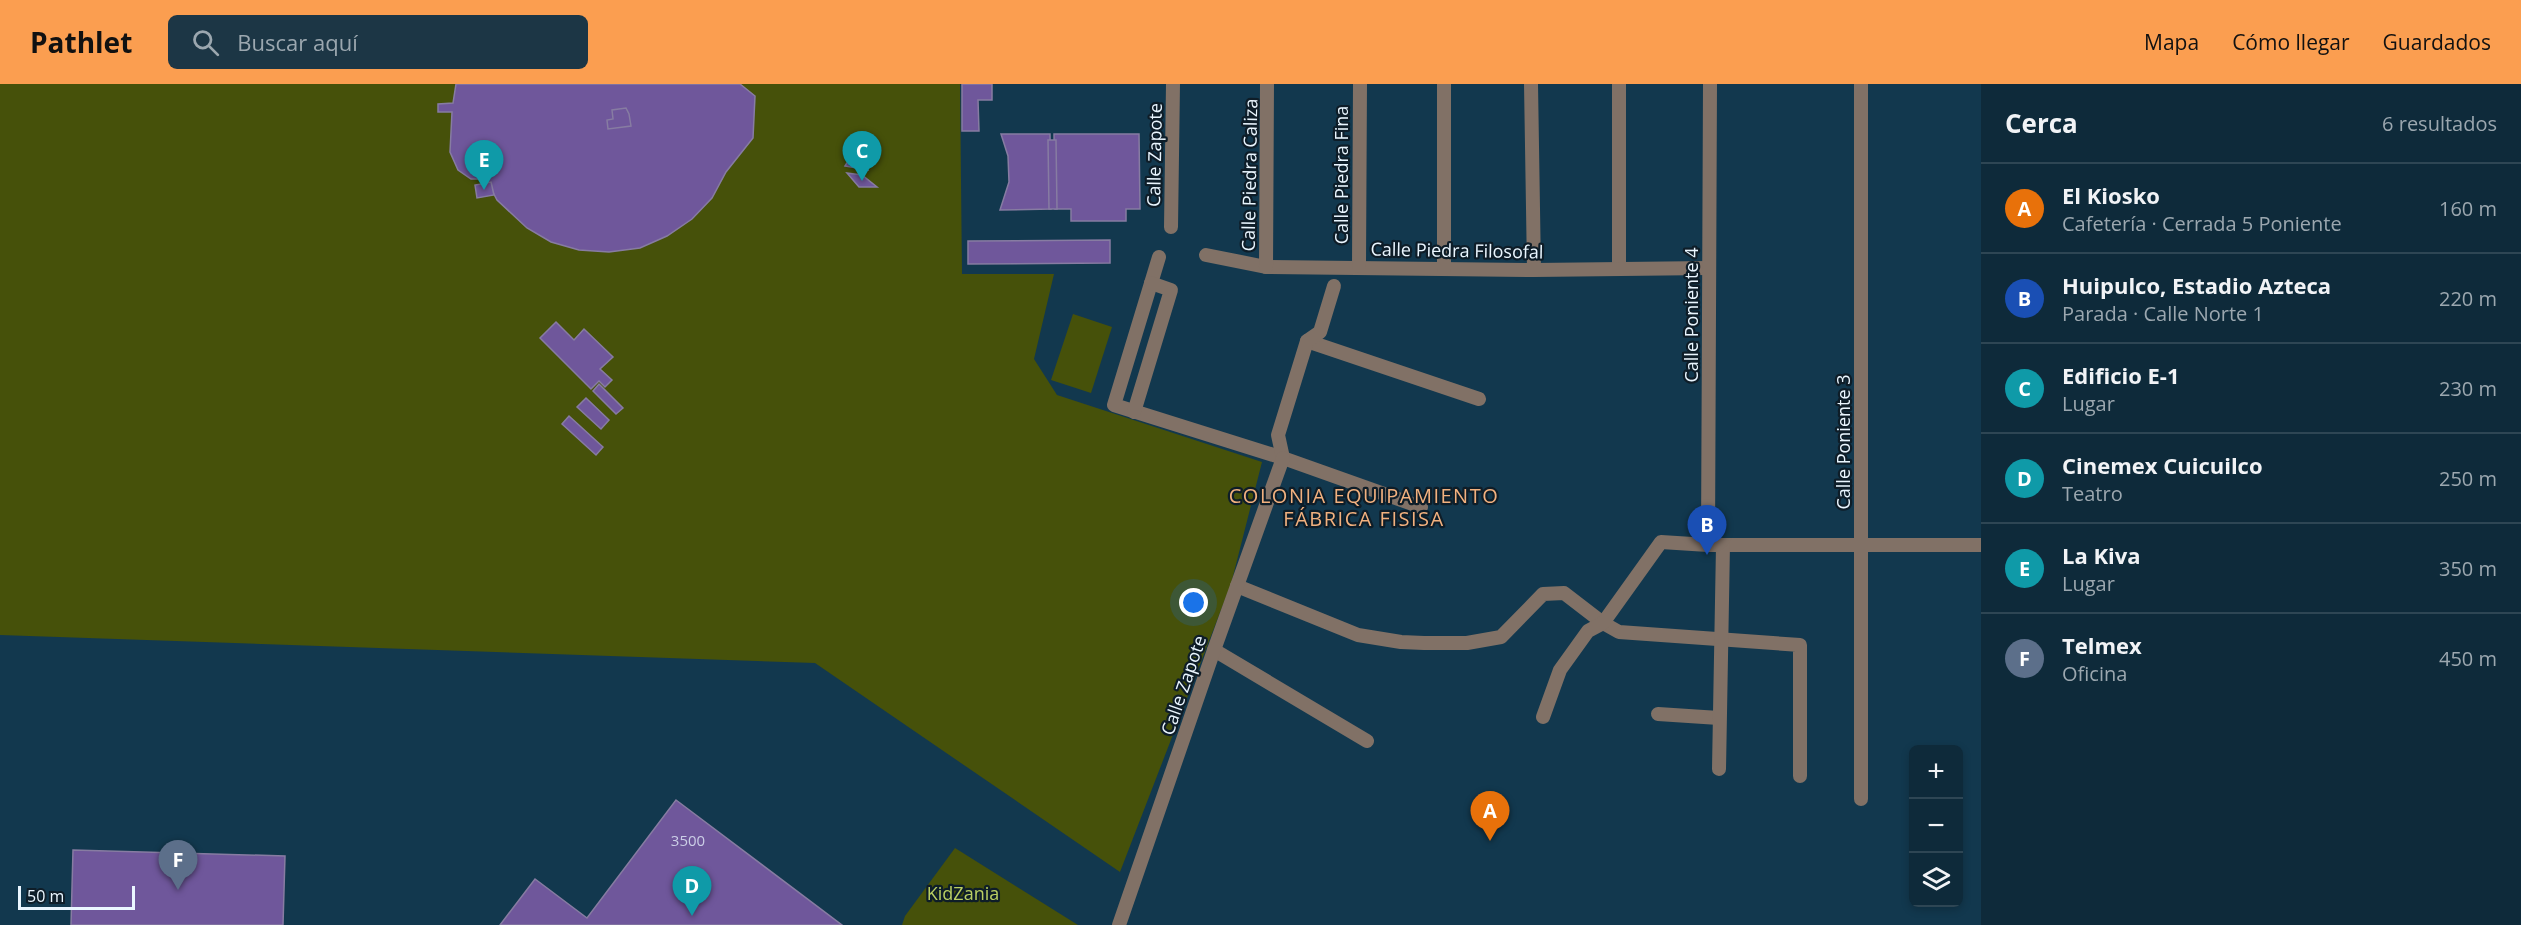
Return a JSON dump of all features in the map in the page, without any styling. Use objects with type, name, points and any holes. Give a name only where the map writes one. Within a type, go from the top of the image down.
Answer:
[{"type":"street","name":"Calle Zapote","points":[[1171,227],[1173,84]]},
{"type":"street","name":"Calle Piedra Caliza","points":[[1266,267],[1268,84]]},
{"type":"street","name":"Calle Piedra Fina","points":[[1359,266],[1360,84]]},
{"type":"street","points":[[1444,84],[1444,269]]},
{"type":"street","points":[[1532,84],[1534,270]]},
{"type":"street","points":[[1619,84],[1619,269]]},
{"type":"street","name":"Calle Poniente 4","points":[[1708,545],[1710,84]]},
{"type":"street","name":"Calle Poniente 3","points":[[1861,84],[1861,799]]},
{"type":"street","name":"Calle Piedra Filosofal","points":[[1206,255],[1266,267],[1359,266],[1534,270],[1709,268]]},
{"type":"street","points":[[1159,257],[1114,405],[1284,458],[1421,507]]},
{"type":"street","points":[[1134,412],[1171,290],[1151,283]]},
{"type":"street","points":[[1284,458],[1278,435],[1307,340],[1320,332],[1334,285]]},
{"type":"street","points":[[1307,340],[1479,399]]},
{"type":"street","name":"Calle Zapote","points":[[1119,925],[1214,650],[1284,458]]},
{"type":"street","points":[[1543,717],[1560,670],[1588,632],[1603,623],[1661,542],[1708,545],[1981,545]]},
{"type":"street","points":[[1719,769],[1723,545]]},
{"type":"street","points":[[1237,586],[1358,635],[1401,642],[1467,643],[1501,637],[1543,594],[1553,592],[1564,593],[1603,623],[1619,632],[1800,645],[1800,776]]},
{"type":"street","points":[[1214,650],[1367,741]]},
{"type":"street","points":[[1658,714],[1719,718]]},
{"type":"green space","points":[[0,84],[960,84],[962,274],[1054,274],[1034,359],[1057,395],[1262,462],[1231,584],[1120,872],[815,663],[0,635]]},
{"type":"green space","points":[[1073,314],[1112,327],[1091,393],[1051,380]]},
{"type":"green space","name":"KidZania","points":[[955,848],[1078,925],[902,925],[905,916]]},
{"type":"building","points":[[456,84],[740,84],[755,96],[753,138],[726,172],[712,198],[692,219],[667,236],[640,248],[609,252],[579,250],[551,242],[527,228],[497,200],[486,179],[471,179],[458,170],[450,152],[452,112],[438,112],[438,104],[453,103]]},
{"type":"building","points":[[962,84],[992,84],[992,100],[978,100],[979,131],[962,131]]},
{"type":"building","points":[[626,108],[631,126],[608,129],[607,120],[613,119],[612,110]]},
{"type":"building","points":[[1001,134],[1050,134],[1051,209],[1000,210],[1009,182],[1008,156]]},
{"type":"building","points":[[1054,134],[1139,134],[1140,209],[1126,209],[1126,221],[1071,221],[1071,209],[1055,209]]},
{"type":"building","points":[[1048,140],[1056,140],[1057,209],[1049,209]]},
{"type":"building","points":[[850,146],[858,147],[868,170],[845,166],[850,158]]},
{"type":"building","points":[[847,173],[862,175],[877,187],[859,187]]},
{"type":"building","points":[[491,182],[494,195],[477,198],[475,185]]},
{"type":"building","points":[[1110,240],[1110,263],[968,264],[968,241]]},
{"type":"building","points":[[556,322],[574,340],[584,329],[613,357],[600,369],[612,380],[605,387],[599,381],[591,389],[540,338]]},
{"type":"building","points":[[599,384],[623,408],[616,414],[593,391]]},
{"type":"building","points":[[586,398],[609,420],[601,429],[577,407]]},
{"type":"building","points":[[569,416],[603,447],[596,455],[562,424]]},
{"type":"building","points":[[676,800],[842,925],[500,925],[535,879],[587,918]]},
{"type":"building","points":[[73,850],[285,856],[283,925],[71,925]]},
{"type":"place","name":"Edificio E-1","points":[[862,181]]},
{"type":"place","name":"La Kiva","points":[[484,190]]},
{"type":"place","name":"Huipulco, Estadio Azteca","points":[[1707,555]]},
{"type":"place","name":"El Kiosko","points":[[1490,841]]},
{"type":"place","name":"Telmex","points":[[178,890]]},
{"type":"place","name":"Cinemex Cuicuilco","points":[[692,916]]},
{"type":"district","name":"COLONIA EQUIPAMIENTO FÁBRICA FISISA","points":[[1364,506]]}]
